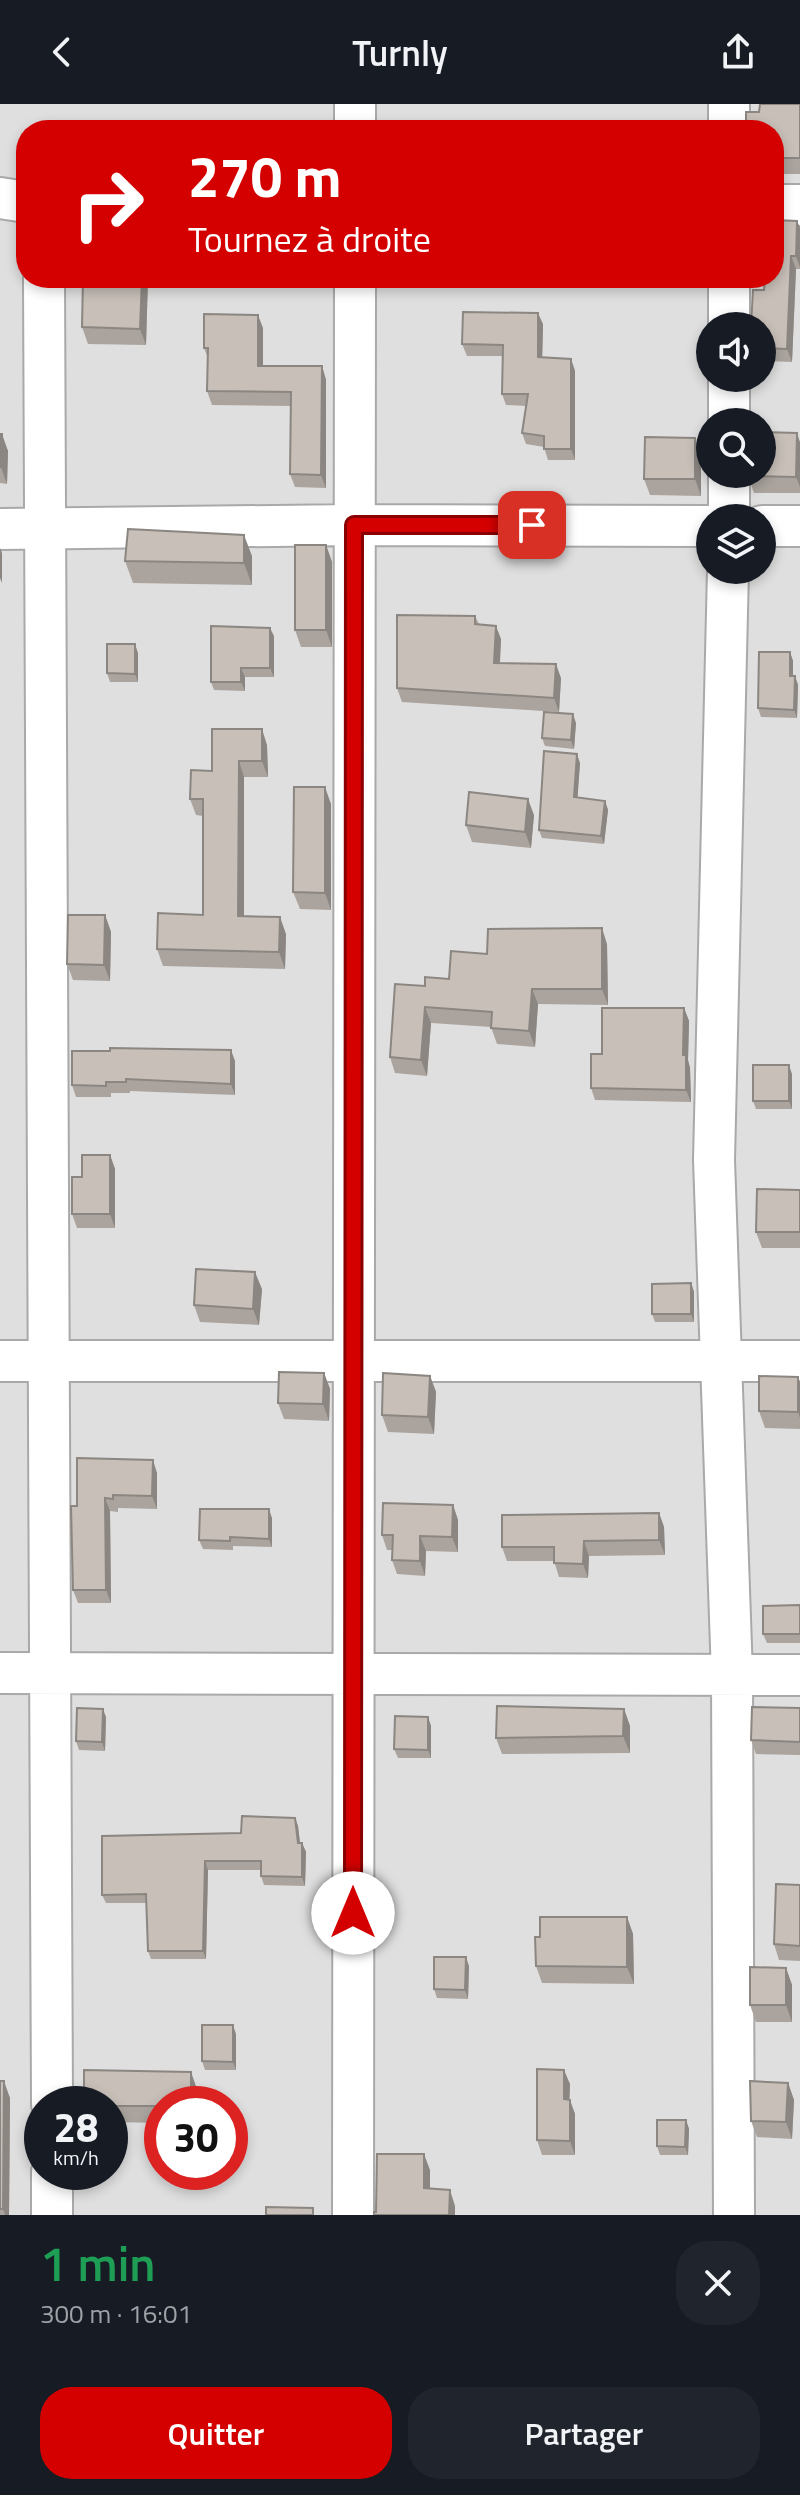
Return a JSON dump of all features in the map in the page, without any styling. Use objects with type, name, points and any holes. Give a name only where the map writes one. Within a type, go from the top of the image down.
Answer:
[{"type":"street","points":[[44,288],[52,2086]]},
{"type":"street","points":[[353,2215],[355,288]]},
{"type":"street","points":[[729,288],[729,312]]},
{"type":"street","points":[[0,529],[354,525],[696,526]]},
{"type":"street","points":[[776,526],[800,526]]},
{"type":"street","points":[[728,584],[714,1160],[732,1675],[734,2215]]},
{"type":"street","points":[[0,1361],[800,1361]]},
{"type":"street","points":[[0,1673],[800,1675]]},
{"type":"street","points":[[52,2190],[52,2215]]},
{"type":"shaded area","points":[[0,104],[800,104],[800,2215],[0,2215]]},
{"type":"building","points":[[760,104],[800,104],[800,158],[784,158],[784,120],[746,120],[746,112],[759,112]]},
{"type":"building","points":[[784,220],[797,221],[796,256],[791,256],[787,349],[776,349],[776,312],[752,312],[753,290],[784,288]]},
{"type":"building","points":[[83,288],[142,288],[140,329],[82,327]]},
{"type":"building","points":[[463,312],[538,313],[538,357],[571,359],[571,449],[544,449],[544,436],[522,433],[528,394],[502,394],[503,345],[462,344]]},
{"type":"building","points":[[204,314],[258,315],[258,366],[322,366],[321,475],[290,474],[291,392],[207,391],[208,348],[204,348]]},
{"type":"building","points":[[776,432],[797,433],[796,477],[776,477]]},
{"type":"building","points":[[2,434],[1,467],[0,467]]},
{"type":"building","points":[[645,437],[695,438],[695,479],[644,479]]},
{"type":"building","points":[[128,529],[244,535],[244,563],[125,561]]},
{"type":"building","points":[[295,545],[326,545],[326,630],[295,630]]},
{"type":"building","points":[[397,615],[475,616],[475,624],[496,626],[494,663],[556,664],[554,698],[397,688]]},
{"type":"building","points":[[211,626],[270,628],[270,668],[241,668],[241,682],[211,682]]},
{"type":"building","points":[[107,644],[135,644],[135,674],[107,673]]},
{"type":"building","points":[[759,652],[790,652],[790,676],[795,676],[794,710],[758,708]]},
{"type":"building","points":[[544,712],[573,714],[571,740],[542,738]]},
{"type":"building","points":[[212,729],[262,729],[262,761],[239,761],[238,916],[280,917],[279,952],[157,949],[158,913],[203,915],[203,799],[190,799],[191,770],[212,771]]},
{"type":"building","points":[[544,751],[577,754],[574,797],[605,801],[601,836],[539,830]]},
{"type":"building","points":[[294,787],[325,787],[325,893],[293,892]]},
{"type":"building","points":[[469,792],[528,799],[525,832],[466,825]]},
{"type":"building","points":[[68,915],[105,915],[104,965],[67,964]]},
{"type":"building","points":[[602,928],[602,989],[532,989],[529,1031],[491,1028],[492,1012],[425,1007],[421,1060],[390,1057],[395,984],[425,986],[425,977],[449,979],[451,951],[487,954],[488,929]]},
{"type":"building","points":[[602,1008],[684,1008],[686,1090],[591,1088],[591,1054],[602,1054]]},
{"type":"building","points":[[110,1048],[231,1050],[231,1084],[126,1079],[126,1082],[106,1082],[106,1086],[72,1085],[72,1051],[110,1051]]},
{"type":"building","points":[[753,1065],[789,1065],[789,1101],[753,1101]]},
{"type":"building","points":[[82,1155],[110,1155],[110,1214],[72,1214],[72,1177],[82,1177]]},
{"type":"building","points":[[757,1189],[800,1190],[800,1232],[756,1232]]},
{"type":"building","points":[[196,1269],[255,1272],[253,1309],[194,1305]]},
{"type":"building","points":[[691,1283],[691,1314],[652,1314],[652,1284]]},
{"type":"building","points":[[279,1372],[324,1373],[323,1404],[278,1403]]},
{"type":"building","points":[[383,1373],[430,1376],[428,1417],[382,1415]]},
{"type":"building","points":[[759,1376],[798,1377],[798,1412],[759,1411]]},
{"type":"building","points":[[77,1458],[153,1460],[152,1496],[113,1495],[113,1499],[105,1498],[106,1590],[73,1590],[71,1506],[77,1506]]},
{"type":"building","points":[[383,1503],[453,1505],[452,1537],[420,1536],[420,1561],[392,1560],[393,1535],[382,1535]]},
{"type":"building","points":[[200,1509],[269,1509],[269,1539],[230,1537],[230,1541],[199,1540]]},
{"type":"building","points":[[659,1513],[659,1540],[584,1541],[583,1564],[554,1563],[554,1547],[502,1547],[502,1515]]},
{"type":"building","points":[[800,1605],[800,1634],[763,1634],[763,1606]]},
{"type":"building","points":[[497,1706],[624,1709],[623,1736],[496,1738]]},
{"type":"building","points":[[752,1707],[800,1708],[800,1742],[751,1740]]},
{"type":"building","points":[[77,1708],[103,1709],[102,1742],[76,1741]]},
{"type":"building","points":[[395,1716],[428,1717],[428,1750],[394,1749]]},
{"type":"building","points":[[242,1816],[295,1818],[298,1843],[302,1843],[302,1877],[261,1876],[261,1861],[205,1861],[203,1951],[148,1951],[146,1894],[102,1895],[102,1836],[241,1833]]},
{"type":"building","points":[[776,1884],[800,1885],[800,1946],[774,1944]]},
{"type":"building","points":[[540,1917],[627,1917],[627,1967],[536,1966],[535,1937],[540,1937]]},
{"type":"building","points":[[434,1957],[466,1957],[465,1990],[434,1989]]},
{"type":"building","points":[[750,1967],[786,1968],[786,2005],[750,2005]]},
{"type":"building","points":[[202,2025],[233,2025],[233,2062],[202,2061]]},
{"type":"building","points":[[537,2069],[564,2070],[564,2099],[570,2100],[570,2141],[537,2140]]},
{"type":"building","points":[[84,2070],[191,2072],[191,2086],[144,2086],[144,2106],[128,2106],[128,2086],[84,2086]]},
{"type":"building","points":[[0,2081],[4,2081],[3,2209],[0,2209]]},
{"type":"building","points":[[750,2081],[788,2083],[786,2122],[751,2121]]},
{"type":"building","points":[[657,2120],[686,2120],[685,2147],[657,2146]]},
{"type":"building","points":[[377,2154],[424,2154],[424,2188],[450,2190],[449,2215],[374,2215]]},
{"type":"building","points":[[266,2207],[313,2208],[313,2215],[266,2215]]},
{"type":"route","points":[[353,1913],[354,525],[532,525]]}]
